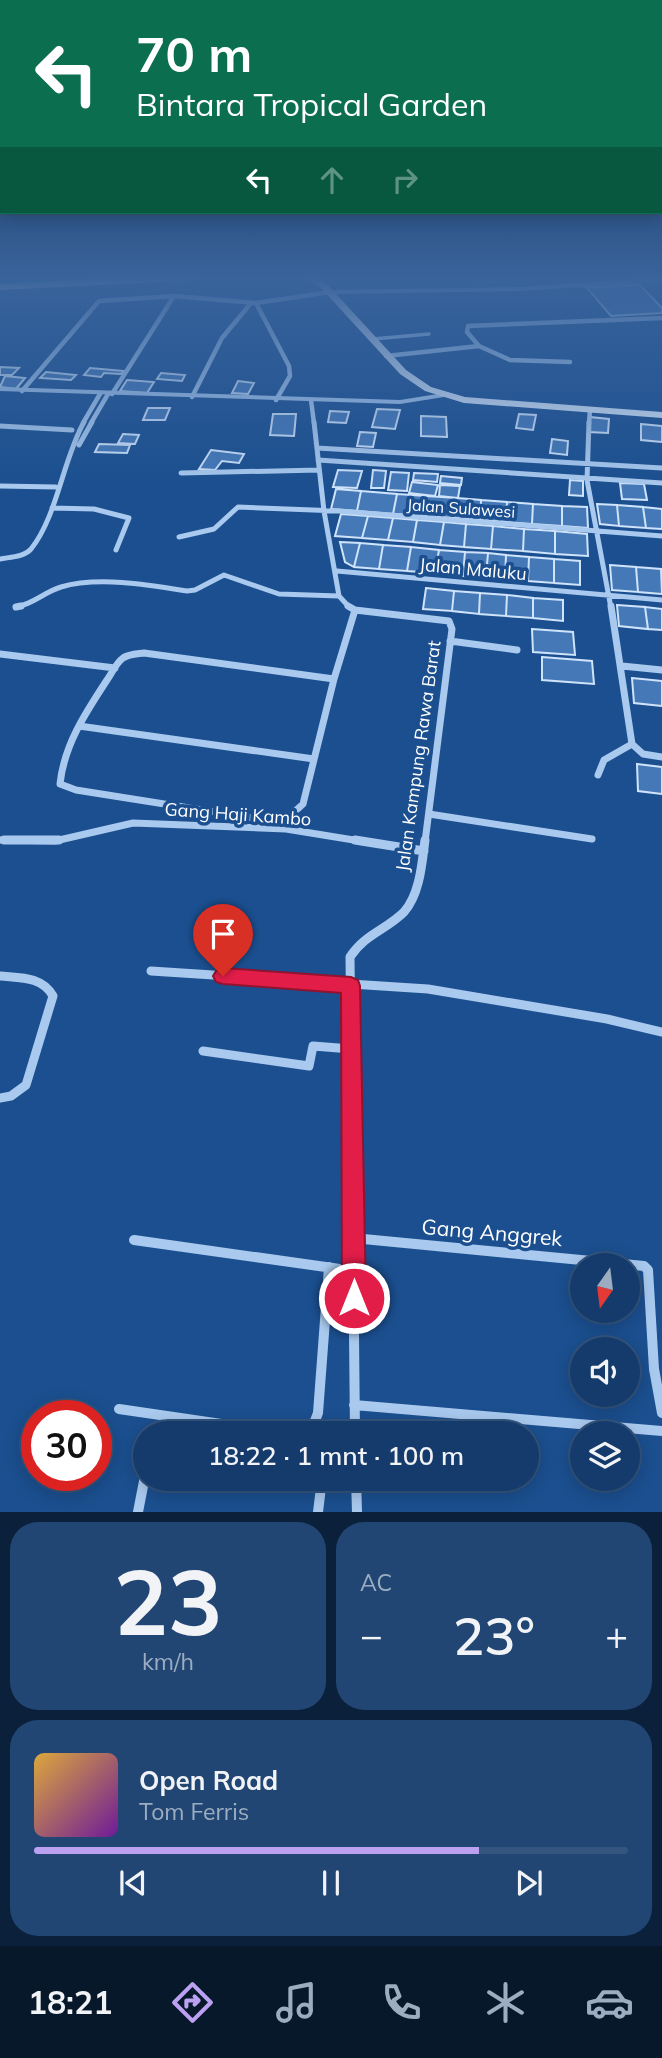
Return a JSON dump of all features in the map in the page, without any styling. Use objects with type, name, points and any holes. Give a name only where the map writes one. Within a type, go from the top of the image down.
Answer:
[{"type":"main road","points":[[378,348],[416,383],[443,395],[489,403],[662,415]]},
{"type":"street","points":[[22,391],[60,348]]},
{"type":"street","points":[[0,559],[19,556],[30,550],[52,508],[72,443],[139,348]]},
{"type":"street","points":[[192,397],[217,348]]},
{"type":"street","points":[[276,400],[289,376],[289,366],[278,348]]},
{"type":"street","points":[[386,356],[464,348]]},
{"type":"street","points":[[481,348],[501,359],[570,362]]},
{"type":"street","points":[[0,390],[400,402],[443,395]]},
{"type":"street","points":[[79,445],[107,394]]},
{"type":"street","points":[[311,400],[324,511],[337,571],[339,596],[347,607],[355,610],[334,679],[303,804],[291,815],[266,820],[76,790],[60,784],[60,773],[79,726],[116,668],[129,655],[144,653],[334,679]]},
{"type":"street","points":[[590,410],[587,480],[622,666],[632,744],[643,754],[662,757]]},
{"type":"street","points":[[0,426],[72,430]]},
{"type":"street","points":[[317,448],[662,468]]},
{"type":"street","points":[[318,460],[662,483]]},
{"type":"street","points":[[181,472],[319,470]]},
{"type":"street","points":[[0,486],[56,488]]},
{"type":"street","points":[[52,508],[94,509],[129,518],[116,550]]},
{"type":"street","name":"Jalan Sulawesi","points":[[179,537],[204,534],[214,529],[238,508],[324,511],[662,536]]},
{"type":"street","name":"Jalan Maluku","points":[[337,571],[662,600]]},
{"type":"street","points":[[16,607],[32,605],[55,588],[65,586],[129,582],[187,591],[195,590],[224,575],[244,580],[273,593],[339,596]]},
{"type":"street","name":"Jalan Kampung Rawa Barat","points":[[355,610],[449,621],[452,629],[424,851],[415,896],[402,912],[360,942],[350,957],[355,1421]]},
{"type":"street","points":[[450,641],[517,650]]},
{"type":"street","points":[[0,654],[116,668]]},
{"type":"street","points":[[622,666],[662,670]]},
{"type":"street","points":[[79,726],[314,759]]},
{"type":"street","points":[[597,775],[604,760],[632,744]]},
{"type":"street","points":[[429,814],[592,839]]},
{"type":"street","name":"Gang Haji Kambo","points":[[0,840],[55,841],[133,823],[286,829],[424,851]]},
{"type":"street","points":[[151,971],[428,989],[607,1019],[662,1032]]},
{"type":"street","points":[[0,976],[39,982],[48,986],[53,996],[26,1085],[11,1097],[0,1098]]},
{"type":"street","points":[[203,1051],[309,1066],[313,1046],[351,1049]]},
{"type":"street","name":"Gang Anggrek","points":[[353,1238],[570,1259]]},
{"type":"street","points":[[134,1240],[354,1271]]},
{"type":"street","points":[[640,1266],[648,1270],[662,1413]]},
{"type":"street","points":[[315,1421],[318,1413],[329,1268]]},
{"type":"street","points":[[354,1405],[662,1431]]},
{"type":"street","points":[[119,1409],[201,1421]]},
{"type":"street","points":[[138,1512],[142,1491]]},
{"type":"street","points":[[318,1512],[321,1491]]},
{"type":"street","points":[[356,1491],[357,1512]]},
{"type":"building","points":[[0,367],[19,368],[12,375],[0,375]]},
{"type":"building","points":[[90,368],[124,371],[121,374],[104,373],[101,377],[84,375]]},
{"type":"building","points":[[46,372],[76,375],[71,380],[40,378]]},
{"type":"building","points":[[161,373],[185,375],[182,381],[157,379]]},
{"type":"building","points":[[5,376],[25,378],[16,389],[0,387]]},
{"type":"building","points":[[127,380],[154,382],[147,393],[120,391]]},
{"type":"building","points":[[238,381],[254,383],[248,394],[232,393]]},
{"type":"building","points":[[148,408],[170,408],[165,420],[143,420]]},
{"type":"building","points":[[377,409],[400,410],[395,429],[372,427]]},
{"type":"building","points":[[330,411],[349,412],[346,423],[328,422]]},
{"type":"building","points":[[273,414],[296,414],[294,436],[270,435]]},
{"type":"building","points":[[519,414],[536,415],[533,430],[516,428]]},
{"type":"building","points":[[421,416],[446,417],[447,437],[421,436]]},
{"type":"building","points":[[590,417],[609,419],[608,433],[589,432]]},
{"type":"building","points":[[641,424],[662,426],[662,442],[641,440]]},
{"type":"building","points":[[360,432],[376,433],[373,447],[357,446]]},
{"type":"building","points":[[123,434],[139,435],[135,444],[118,443]]},
{"type":"building","points":[[552,439],[568,441],[567,455],[550,453]]},
{"type":"building","points":[[99,444],[130,445],[127,453],[95,452]]},
{"type":"building","points":[[211,450],[244,454],[239,463],[222,461],[215,470],[199,469]]},
{"type":"building","points":[[338,470],[362,471],[357,488],[333,487]]},
{"type":"building","points":[[373,470],[386,471],[384,488],[371,488]]},
{"type":"building","points":[[391,472],[409,473],[407,491],[388,490]]},
{"type":"building","points":[[414,473],[438,474],[437,482],[413,480]]},
{"type":"building","points":[[441,476],[462,478],[461,485],[440,483]]},
{"type":"building","points":[[570,480],[583,481],[583,496],[569,495]]},
{"type":"building","points":[[412,482],[438,485],[435,496],[409,493]]},
{"type":"building","points":[[620,483],[644,484],[647,500],[622,499]]},
{"type":"building","points":[[440,485],[460,486],[458,498],[439,496]]},
{"type":"building","points":[[336,489],[361,491],[357,511],[331,509]]},
{"type":"building","points":[[361,491],[397,494],[393,514],[357,511]]},
{"type":"building","points":[[397,494],[426,496],[422,516],[393,514]]},
{"type":"building","points":[[426,496],[457,498],[455,518],[422,516]]},
{"type":"building","points":[[457,498],[481,500],[480,520],[455,518]]},
{"type":"building","points":[[481,500],[507,502],[506,522],[480,520]]},
{"type":"building","points":[[507,502],[533,504],[532,524],[506,522]]},
{"type":"building","points":[[533,504],[562,506],[562,526],[532,524]]},
{"type":"building","points":[[597,504],[617,505],[619,526],[600,524]]},
{"type":"building","points":[[617,505],[643,507],[646,528],[619,526]]},
{"type":"building","points":[[562,506],[587,507],[588,528],[562,526]]},
{"type":"building","points":[[643,507],[662,509],[662,529],[646,528]]},
{"type":"building","points":[[341,514],[368,516],[362,538],[335,536]]},
{"type":"building","points":[[368,516],[393,518],[388,540],[362,538]]},
{"type":"building","points":[[393,518],[417,520],[413,542],[388,540]]},
{"type":"building","points":[[417,520],[444,522],[440,545],[413,542]]},
{"type":"building","points":[[444,522],[466,524],[464,547],[440,545]]},
{"type":"building","points":[[466,524],[493,526],[491,549],[464,547]]},
{"type":"building","points":[[493,526],[524,529],[523,551],[491,549]]},
{"type":"building","points":[[524,529],[555,531],[555,554],[523,551]]},
{"type":"building","points":[[555,531],[587,534],[588,556],[555,554]]},
{"type":"building","points":[[340,542],[360,543],[354,567],[345,562]]},
{"type":"building","points":[[360,543],[383,545],[379,569],[354,567]]},
{"type":"building","points":[[383,545],[411,547],[407,571],[379,569]]},
{"type":"building","points":[[411,547],[439,550],[435,573],[407,571]]},
{"type":"building","points":[[439,550],[465,552],[463,576],[435,573]]},
{"type":"building","points":[[465,552],[488,553],[486,577],[463,576]]},
{"type":"building","points":[[488,553],[506,555],[505,579],[486,577]]},
{"type":"building","points":[[506,555],[529,557],[528,581],[505,579]]},
{"type":"building","points":[[529,557],[554,559],[554,583],[528,581]]},
{"type":"building","points":[[554,559],[580,561],[580,585],[554,583]]},
{"type":"building","points":[[610,565],[636,567],[638,592],[612,590]]},
{"type":"building","points":[[636,567],[661,569],[662,594],[638,592]]},
{"type":"building","points":[[426,588],[454,591],[452,611],[423,609]]},
{"type":"building","points":[[454,591],[480,593],[479,614],[452,611]]},
{"type":"building","points":[[480,593],[507,595],[506,616],[479,614]]},
{"type":"building","points":[[507,595],[533,598],[533,618],[506,616]]},
{"type":"building","points":[[533,598],[563,600],[563,621],[533,618]]},
{"type":"building","points":[[617,605],[645,607],[648,629],[619,626]]},
{"type":"building","points":[[645,607],[662,609],[662,630],[648,629]]},
{"type":"building","points":[[532,629],[573,632],[575,655],[533,652]]},
{"type":"building","points":[[542,657],[592,661],[594,684],[542,680]]},
{"type":"building","points":[[632,678],[662,681],[662,706],[634,703]]},
{"type":"building","points":[[637,764],[662,767],[662,794],[638,791]]},
{"type":"route","points":[[223,976],[351,986],[354,1298]]}]
